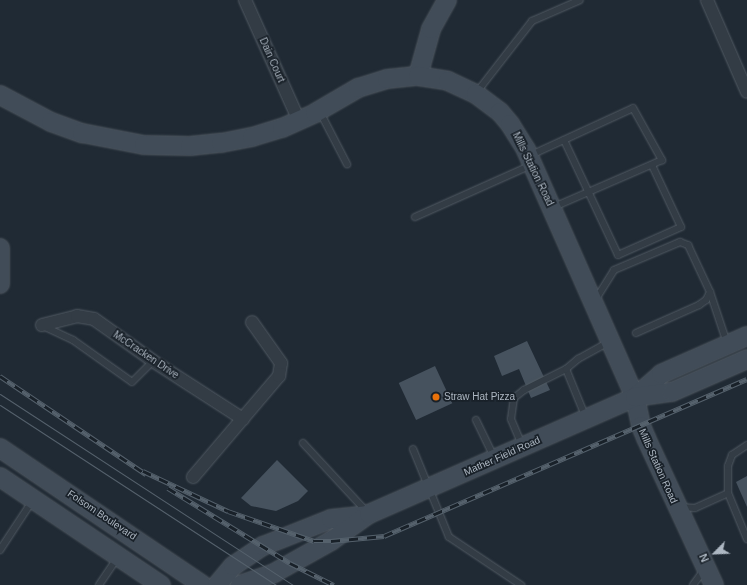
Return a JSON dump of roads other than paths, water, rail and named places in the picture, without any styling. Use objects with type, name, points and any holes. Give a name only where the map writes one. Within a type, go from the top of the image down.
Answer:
[{"type":"main road","points":[[418,76],[431,29],[447,0]]},
{"type":"main road","name":"Mills Station Road","points":[[0,95],[51,122],[82,133],[144,145],[190,146],[221,143],[252,137],[299,121],[358,88],[372,82],[402,76],[418,76],[448,81],[476,94],[500,112],[510,124],[531,160],[635,398],[640,426],[676,507],[714,585]]},
{"type":"main road","points":[[0,248],[0,284]]},
{"type":"main road","name":"Mather Field Road","points":[[635,398],[660,374],[747,336]]},
{"type":"main road","name":"Mather Field Road","points":[[240,585],[274,573],[331,541],[369,514],[430,489],[635,398],[672,392],[747,359]]},
{"type":"main road","name":"Folsom Boulevard","points":[[0,448],[202,585]]},
{"type":"main road","points":[[0,477],[119,555],[161,585]]},
{"type":"main road","name":"Mather Field Road","points":[[217,585],[233,566],[263,546],[331,519],[369,514]]},
{"type":"main road","points":[[282,585],[290,563]]},
{"type":"street","name":"Dain Court","points":[[245,0],[299,121]]},
{"type":"street","points":[[707,0],[747,92]]},
{"type":"street","name":"McCracken Drive","points":[[42,325],[78,316],[94,319],[153,361],[243,419]]},
{"type":"street","points":[[193,477],[279,376],[281,363],[252,322]]},
{"type":"lane","points":[[476,94],[532,21],[580,0]]},
{"type":"lane","points":[[415,217],[531,160],[564,140],[633,108],[662,160],[552,208]]},
{"type":"lane","points":[[320,110],[347,164]]},
{"type":"lane","points":[[564,140],[618,255],[681,227],[652,165]]},
{"type":"lane","points":[[594,303],[614,270],[680,242],[688,245],[710,292],[728,344]]},
{"type":"lane","points":[[636,333],[699,305],[706,300],[710,292]]},
{"type":"lane","points":[[42,325],[73,340],[132,382],[153,361]]},
{"type":"lane","points":[[523,447],[511,418],[514,398],[524,390],[566,369],[588,353],[611,341]]},
{"type":"lane","points":[[566,369],[586,419]]},
{"type":"lane","points":[[476,420],[495,459]]},
{"type":"lane","points":[[303,442],[369,514]]},
{"type":"lane","points":[[747,445],[732,455],[728,466],[728,493],[747,539]]},
{"type":"lane","points":[[413,449],[449,538],[521,585]]},
{"type":"lane","points":[[676,507],[695,508],[728,493]]},
{"type":"lane","points":[[0,550],[34,499]]},
{"type":"lane","points":[[0,535],[7,539]]},
{"type":"lane","points":[[99,585],[119,555]]},
{"type":"lane","points":[[693,585],[705,568]]},
{"type":"tram line","points":[[0,394],[293,585]]},
{"type":"tram line","points":[[0,405],[276,585]]},
{"type":"railway","points":[[0,376],[146,474]]},
{"type":"railway","points":[[143,471],[228,511],[314,541],[331,541],[384,536],[747,379]]},
{"type":"railway","points":[[168,488],[290,563],[334,585]]},
{"type":"place","name":"Straw Hat Pizza","points":[[436,397]]}]
